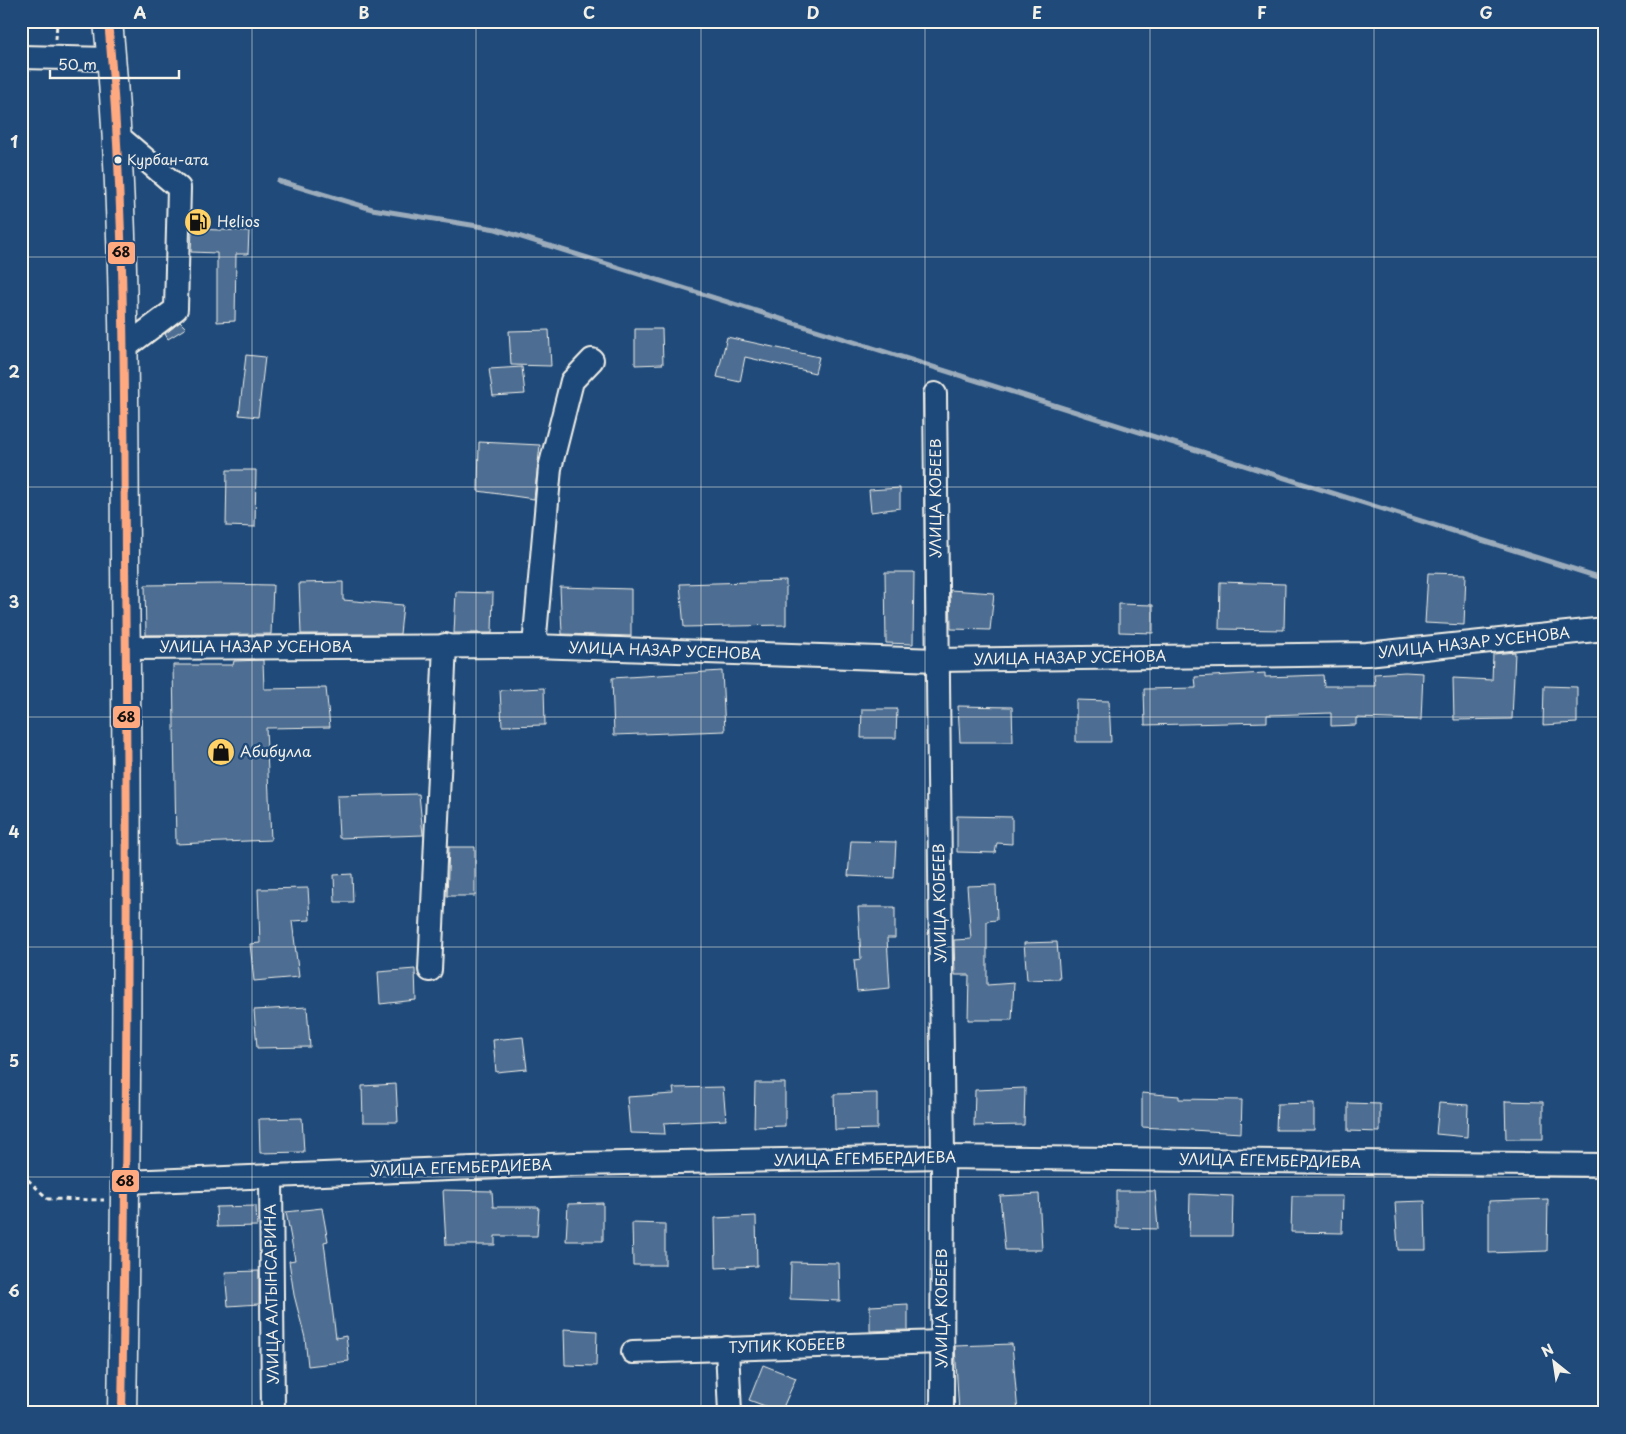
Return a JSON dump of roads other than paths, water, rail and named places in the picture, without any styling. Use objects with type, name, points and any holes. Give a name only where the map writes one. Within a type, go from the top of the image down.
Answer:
[{"type":"main road","points":[[108,21],[117,135],[123,349],[126,648],[126,1191],[122,1413]]},
{"type":"street","points":[[32,57],[111,59]]},
{"type":"street","points":[[117,135],[179,188],[176,309],[123,349]]},
{"type":"street","points":[[534,646],[550,468],[572,381],[592,360]]},
{"type":"street","name":"УЛИЦА КОБЕЕВ","points":[[935,394],[943,1157],[942,1413]]},
{"type":"street","name":"УЛИЦА НАЗАР УСЕНОВА","points":[[126,648],[534,646],[938,660],[1368,654],[1605,629]]},
{"type":"street","points":[[430,970],[445,645]]},
{"type":"street","name":"УЛИЦА ЕГЕМБЕРДИЕВА","points":[[126,1191],[271,1176],[575,1164],[943,1157],[1605,1165]]},
{"type":"street","name":"УЛИЦА АЛТЫНСАРИНА","points":[[271,1176],[273,1413]]},
{"type":"street","name":"ТУПИК КОБЕЕВ","points":[[633,1352],[942,1342]]},
{"type":"street","points":[[727,1348],[730,1413]]},
{"type":"waterway","points":[[24,51],[25,21]]},
{"type":"waterway","points":[[21,389],[24,62]]},
{"type":"waterway","points":[[279,181],[372,209],[496,229],[1605,579]]},
{"type":"place","name":"Курбан-ата","points":[[118,160]]},
{"type":"place","name":"Helios","points":[[198,222]]},
{"type":"place","name":"Абибулла","points":[[221,752]]}]
